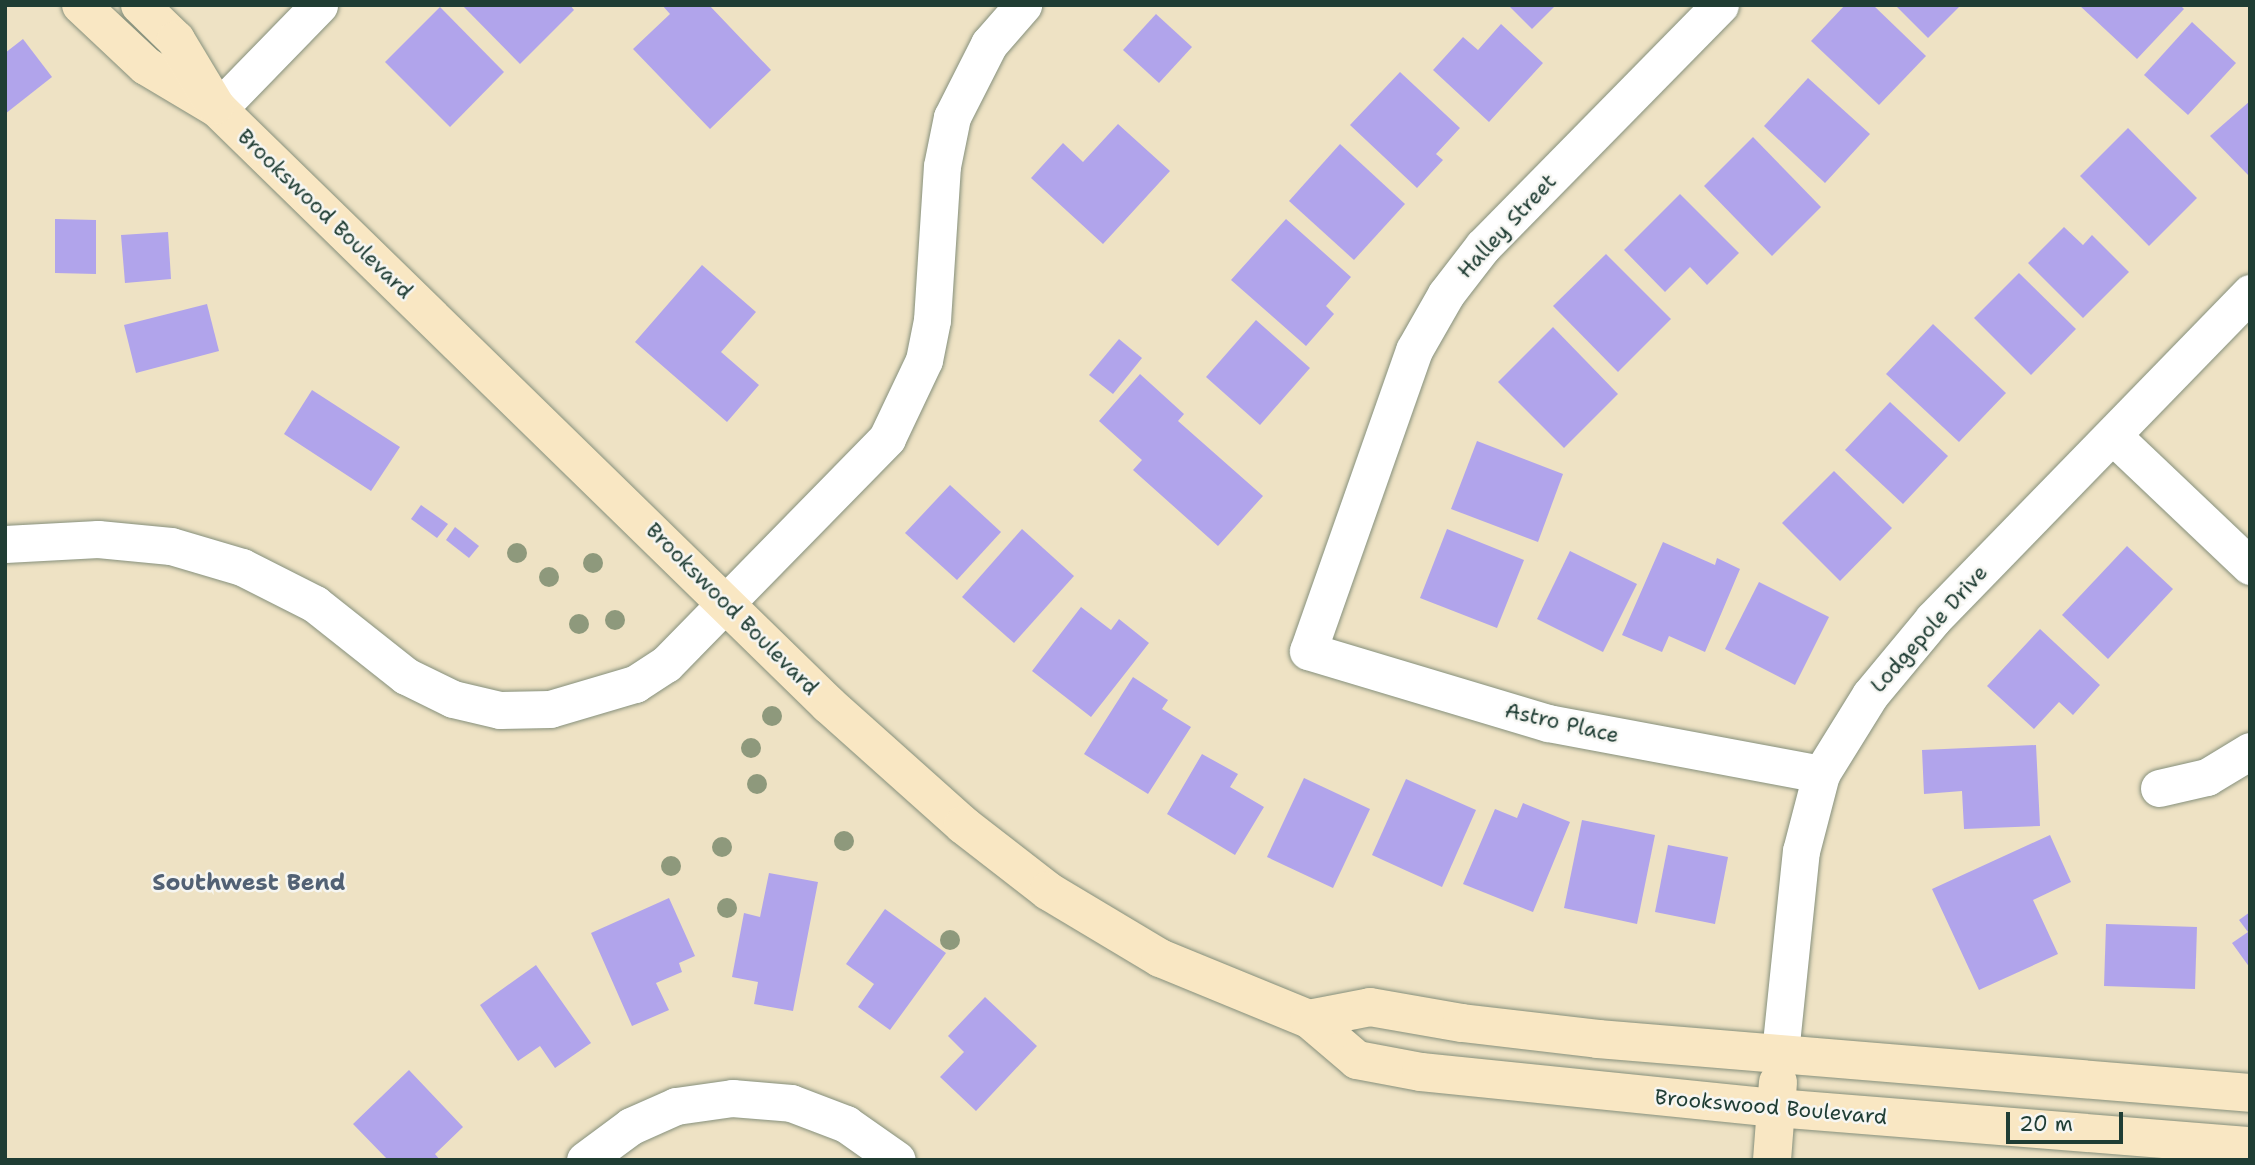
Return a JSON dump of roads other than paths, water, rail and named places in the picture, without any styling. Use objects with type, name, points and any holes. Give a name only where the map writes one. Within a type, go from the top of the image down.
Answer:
[{"type":"main road","points":[[81,5],[146,66],[218,109]]},
{"type":"main road","points":[[140,5],[176,40],[218,109]]},
{"type":"main road","name":"Brookswood Boulevard","points":[[218,109],[729,603],[829,705],[1018,870],[1160,958],[1310,1019],[1357,1060],[1472,1079],[1776,1108],[2250,1146]]},
{"type":"main road","points":[[1310,1019],[1370,1007],[1559,1035],[2250,1093]]},
{"type":"main road","points":[[1772,1160],[1780,1053]]},
{"type":"street","points":[[218,109],[319,5]]},
{"type":"street","points":[[5,544],[98,539],[171,547],[242,566],[315,604],[406,676],[453,699],[500,710],[550,709],[635,684],[666,664],[729,603],[887,438],[906,404],[924,360],[932,320],[942,166],[951,117],[989,44],[1023,5]]},
{"type":"street","name":"Halley Street","points":[[1308,651],[1414,351],[1446,294],[1483,246],[1720,5]]},
{"type":"street","name":"Lodgepole Drive","points":[[1780,1053],[1801,850],[1821,774],[1870,695],[1933,619],[2250,293]]},
{"type":"street","points":[[2113,436],[2250,566]]},
{"type":"street","name":"Astro Place","points":[[1308,651],[1548,723],[1821,774]]},
{"type":"street","points":[[2159,788],[2207,777],[2250,751]]},
{"type":"street","points":[[585,1160],[631,1126],[676,1106],[732,1098],[791,1103],[846,1124],[897,1160]]},
{"type":"district","name":"Southwest Bend","points":[[249,882]]}]
